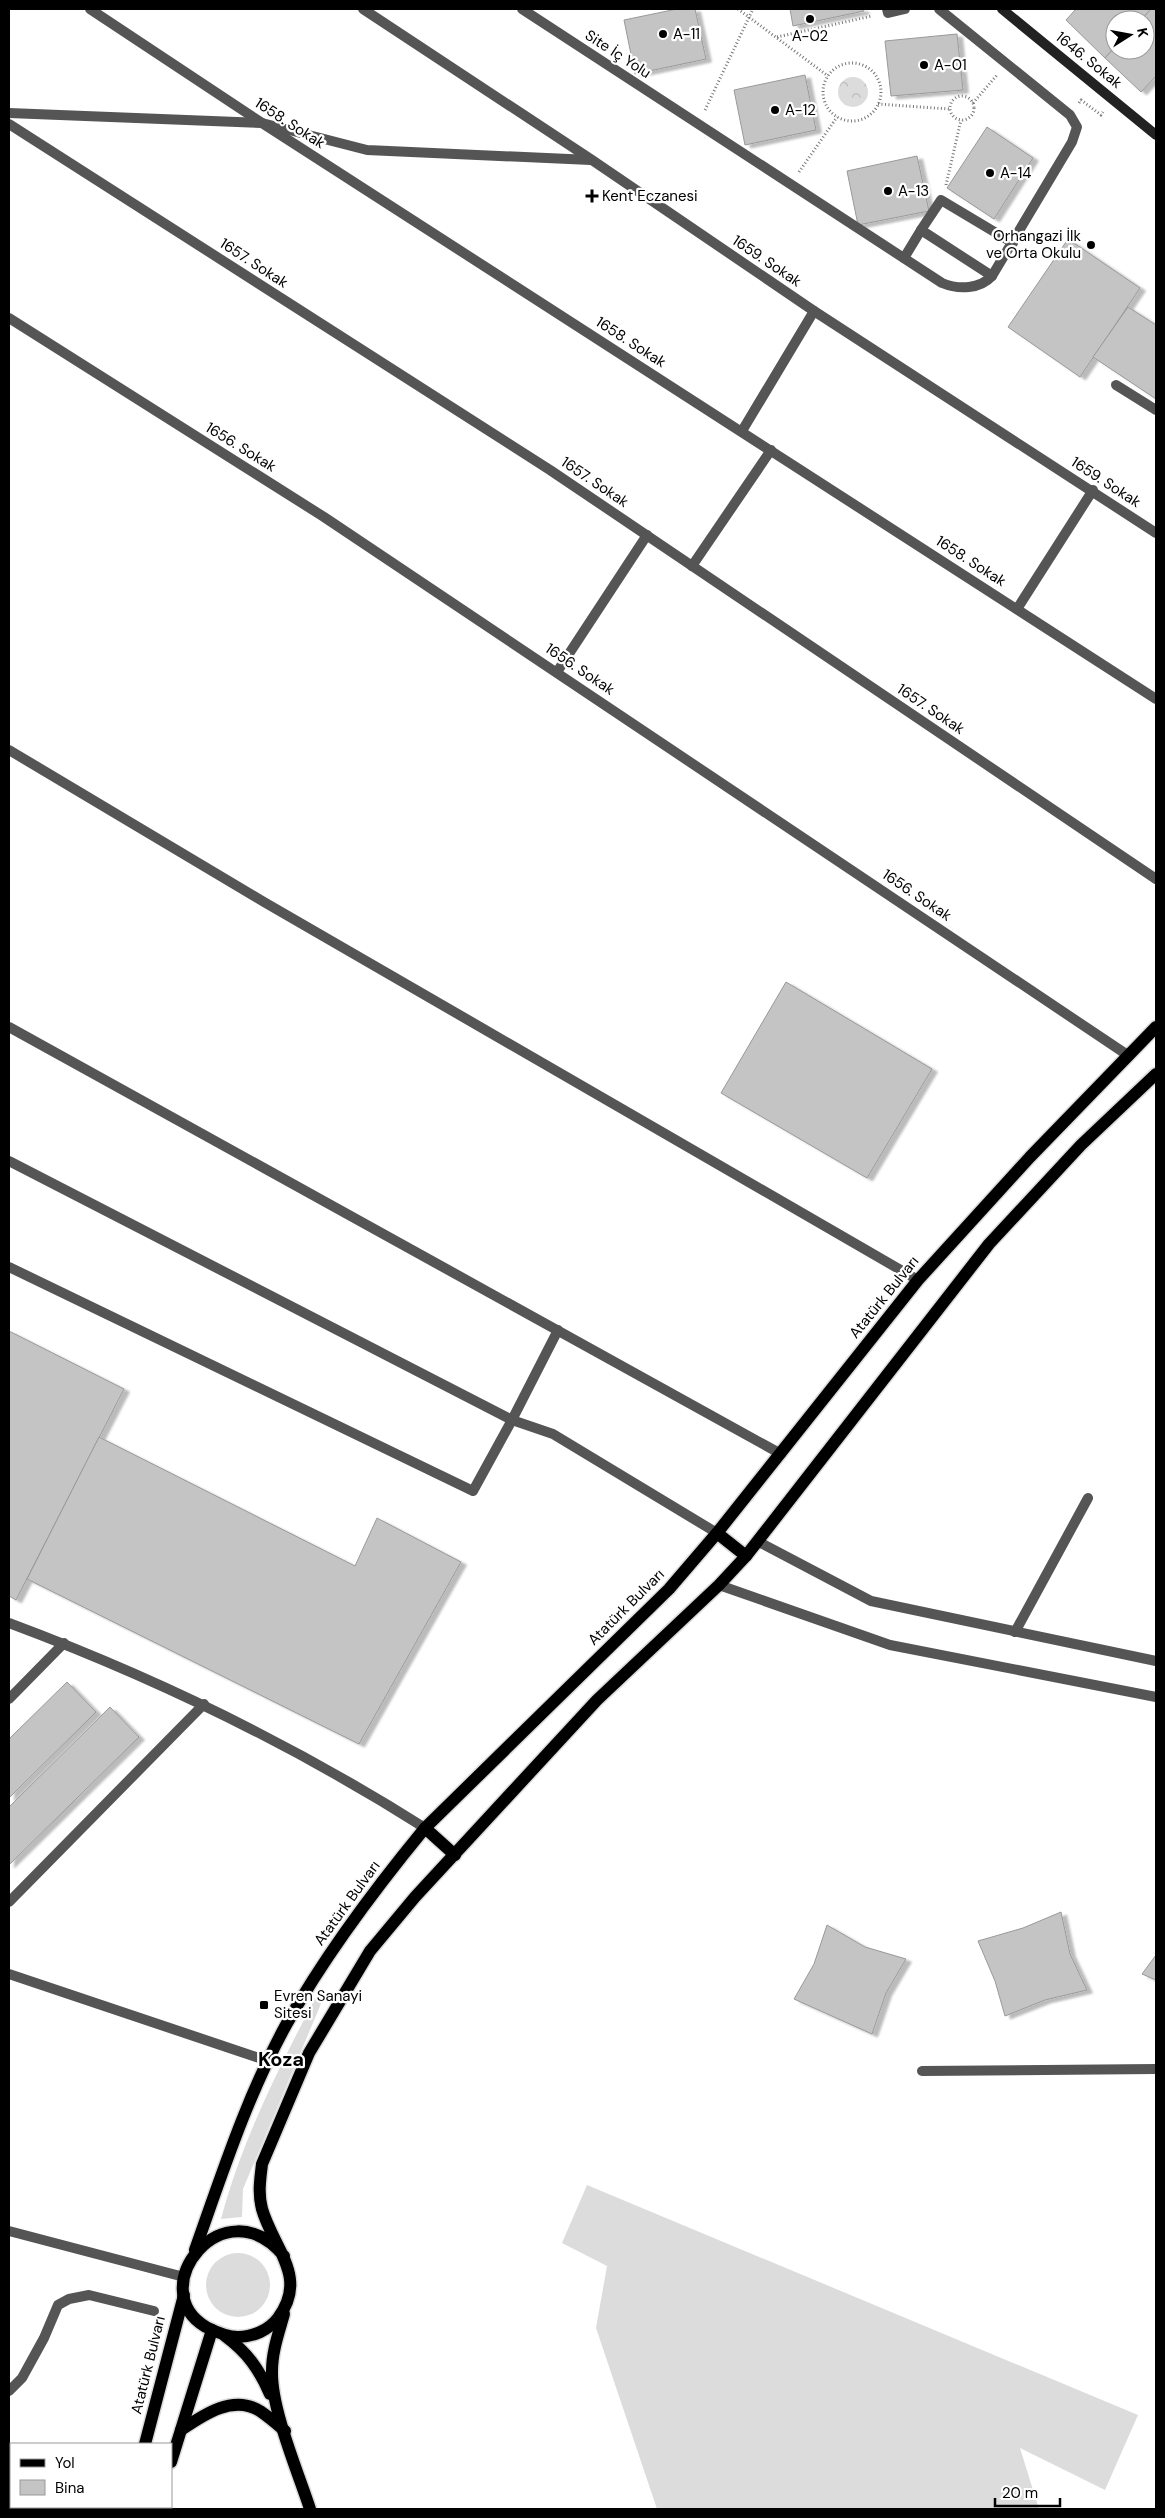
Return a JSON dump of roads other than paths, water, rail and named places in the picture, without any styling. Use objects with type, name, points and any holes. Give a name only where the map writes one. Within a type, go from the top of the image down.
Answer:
[{"type":"main road","name":"Atatürk Bulvarı","points":[[145,2443],[184,2295],[184,2277],[194,2254],[228,2156],[268,2061],[286,2026],[328,1957],[384,1878],[425,1828],[669,1589],[781,1454],[918,1280],[1030,1157],[1156,1028]]},
{"type":"main road","points":[[310,2509],[274,2394],[272,2373],[274,2352],[290,2288],[289,2270],[262,2210],[259,2181],[271,2140],[295,2084],[323,2027],[370,1952],[455,1855],[597,1700],[719,1585],[746,1556],[927,1321],[990,1244],[1081,1145],[1156,1074]]},
{"type":"main road","points":[[717,1533],[746,1556]]},
{"type":"main road","points":[[425,1828],[455,1855]]},
{"type":"main road","name":"Atatürk Bulvarı","points":[[194,2254],[206,2242],[220,2234],[237,2231],[253,2233],[266,2238],[284,2256]]},
{"type":"main road","name":"Atatürk Bulvarı","points":[[184,2295],[194,2316],[240,2347],[255,2364],[285,2431]]},
{"type":"main road","points":[[172,2459],[218,2332],[244,2336],[265,2329],[276,2320],[286,2306]]},
{"type":"main road","points":[[181,2430],[210,2411],[227,2406],[243,2406],[262,2412],[285,2431]]},
{"type":"street","name":"1658. Sokak","points":[[90,9],[262,123],[1018,608],[1156,699]]},
{"type":"street","name":"1659. Sokak","points":[[363,9],[592,160],[814,311],[1093,490],[1156,533]]},
{"type":"street","name":"Site İç Yolu","points":[[522,9],[950,286],[971,286],[988,280],[992,276]]},
{"type":"street","points":[[887,11],[905,9]]},
{"type":"street","points":[[922,230],[992,276],[1013,244],[1075,136],[1076,122],[1070,115],[939,9]]},
{"type":"street","name":"1646. Sokak","points":[[1002,9],[1156,135]]},
{"type":"street","points":[[9,113],[262,123],[367,150],[592,160]]},
{"type":"street","name":"1657. Sokak","points":[[9,124],[550,470],[1156,879]]},
{"type":"street","points":[[904,258],[941,200],[1013,244]]},
{"type":"street","points":[[742,431],[814,311]]},
{"type":"street","name":"1656. Sokak","points":[[9,318],[324,517],[1129,1056]]},
{"type":"street","points":[[1116,385],[1156,410]]},
{"type":"street","points":[[692,566],[771,450]]},
{"type":"street","points":[[1018,608],[1093,490]]},
{"type":"street","points":[[557,672],[647,535]]},
{"type":"street","points":[[9,750],[264,902],[918,1280]]},
{"type":"street","points":[[9,1028],[781,1454]]},
{"type":"street","points":[[9,1162],[512,1420],[553,1434],[717,1533]]},
{"type":"street","points":[[9,1267],[473,1491],[558,1330]]},
{"type":"street","points":[[1015,1632],[1088,1498]]},
{"type":"street","points":[[757,1541],[871,1601],[1156,1661]]},
{"type":"street","points":[[719,1585],[890,1644],[1156,1697]]},
{"type":"street","points":[[9,1623],[64,1644],[204,1704],[362,1788],[425,1828]]},
{"type":"street","points":[[9,1699],[64,1644]]},
{"type":"street","points":[[9,1902],[204,1704]]},
{"type":"street","points":[[9,1974],[268,2061]]},
{"type":"street","points":[[922,2071],[1156,2069]]},
{"type":"street","points":[[9,2231],[184,2277]]},
{"type":"street","points":[[9,2392],[22,2378],[44,2338],[58,2305],[69,2299],[89,2295],[154,2311]]},
{"type":"place","name":"A-02","points":[[810,19]]},
{"type":"place","name":"A-11","points":[[663,34]]},
{"type":"place","name":"A-01","points":[[924,65]]},
{"type":"place","name":"A-12","points":[[775,110]]},
{"type":"place","name":"A-14","points":[[990,173]]},
{"type":"place","name":"A-13","points":[[888,191]]},
{"type":"place","name":"Kent Eczanesi","points":[[592,196]]},
{"type":"place","name":"Orhangazi İlk ve Orta Okulu","points":[[1091,245]]},
{"type":"place","name":"Evren Sanayi Sitesi","points":[[264,2005]]},
{"type":"district","name":"Koza","points":[[281,2059]]}]
